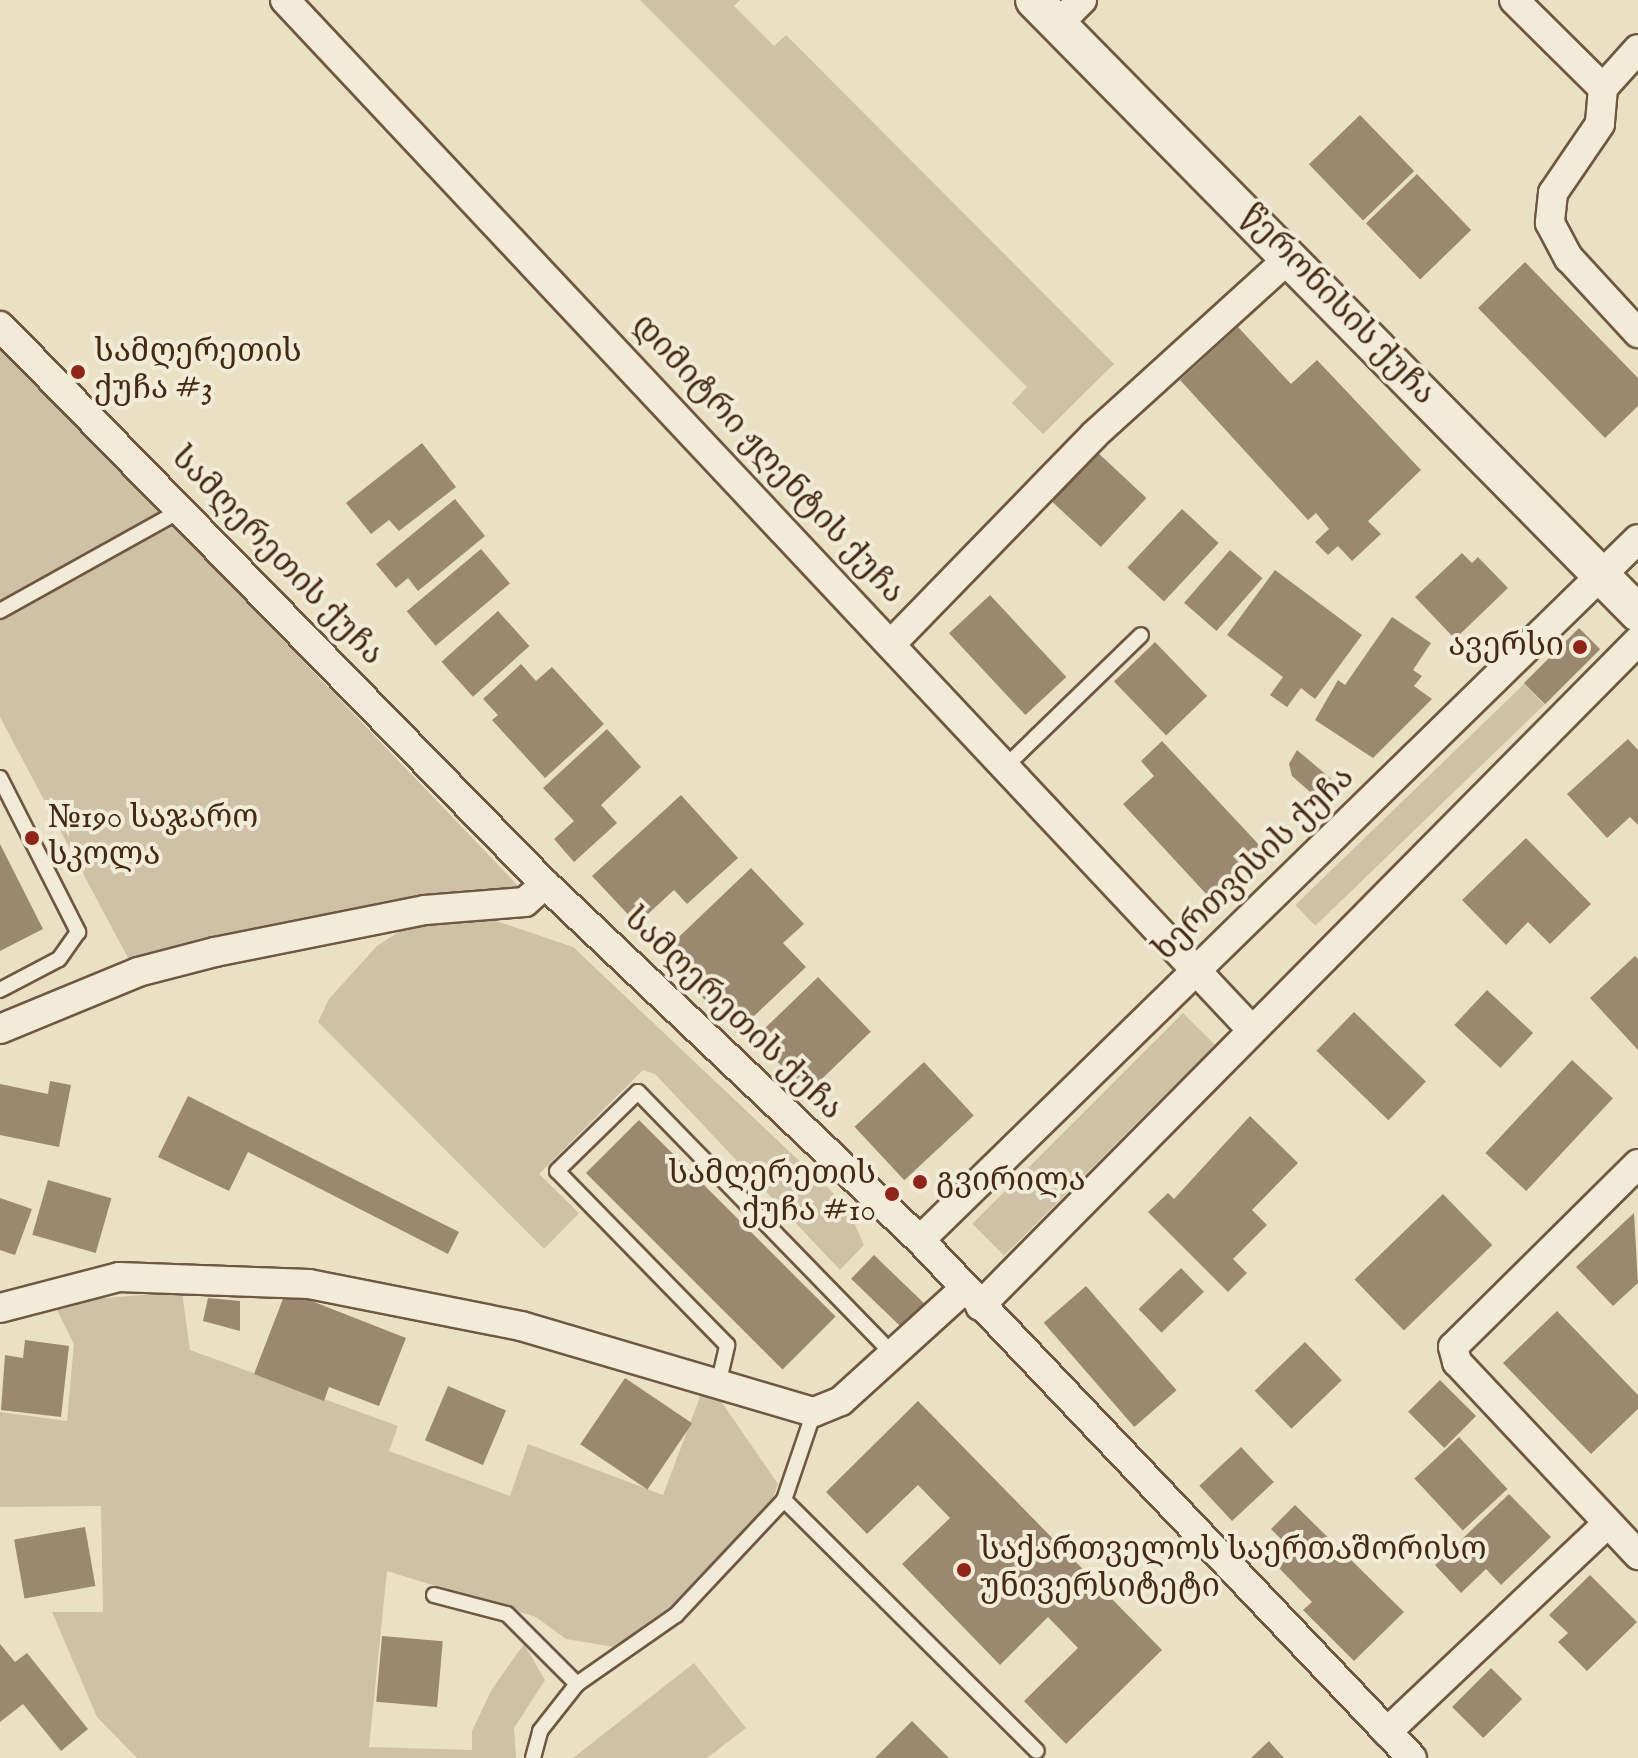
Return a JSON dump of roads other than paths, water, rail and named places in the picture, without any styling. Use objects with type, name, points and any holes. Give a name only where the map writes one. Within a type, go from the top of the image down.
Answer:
[{"type":"street","name":"დიმიტრი ჟღენტის ქუჩა","points":[[285,0],[1008,764],[1252,1030]]},
{"type":"street","points":[[1514,0],[1603,88]]},
{"type":"street","name":"წერონისის ქუჩა","points":[[1058,8],[1290,257],[1638,613]]},
{"type":"street","points":[[1638,49],[1603,88],[1600,124],[1553,193],[1550,223],[1569,258],[1638,333]]},
{"type":"street","points":[[893,642],[1094,435],[1290,257]]},
{"type":"street","name":"სამღერეთის ქუჩა","points":[[0,326],[184,509],[545,884],[920,1240],[1412,1758]]},
{"type":"street","name":"ხერთვისის ქუჩა","points":[[920,1240],[1638,539]]},
{"type":"street","points":[[0,1308],[119,1277],[309,1284],[521,1326],[719,1381],[814,1412],[841,1401],[893,1354],[972,1297],[1252,1030],[1638,641]]},
{"type":"street","points":[[0,1029],[138,972],[199,956],[425,910],[525,902],[545,884]]},
{"type":"street","points":[[1638,1164],[1453,1347],[1457,1362],[1638,1555]]},
{"type":"street","points":[[1387,1732],[1608,1523]]},
{"type":"lane","points":[[0,611],[184,509]]},
{"type":"lane","points":[[1008,764],[1141,635]]},
{"type":"lane","points":[[0,778],[78,932],[59,959],[0,990]]},
{"type":"lane","points":[[719,1381],[727,1345],[557,1171],[638,1092],[893,1354]]},
{"type":"lane","points":[[533,1758],[540,1731],[577,1684],[676,1615],[784,1500],[814,1412]]},
{"type":"lane","points":[[784,1500],[1037,1751]]},
{"type":"lane","points":[[434,1595],[507,1614],[577,1684]]},
{"type":"place","name":"სამღერეთის ქუჩა #3","points":[[78,372]]},
{"type":"place","name":"ავერსი","points":[[1580,647]]},
{"type":"place","name":"№190 საჯარო სკოლა","points":[[32,838]]},
{"type":"place","name":"გვირილა","points":[[920,1182]]},
{"type":"place","name":"სამღერეთის ქუჩა #10","points":[[892,1194]]},
{"type":"place","name":"საქართველოს საერთაშორისო უნივერსიტეტი","points":[[964,1570]]}]
